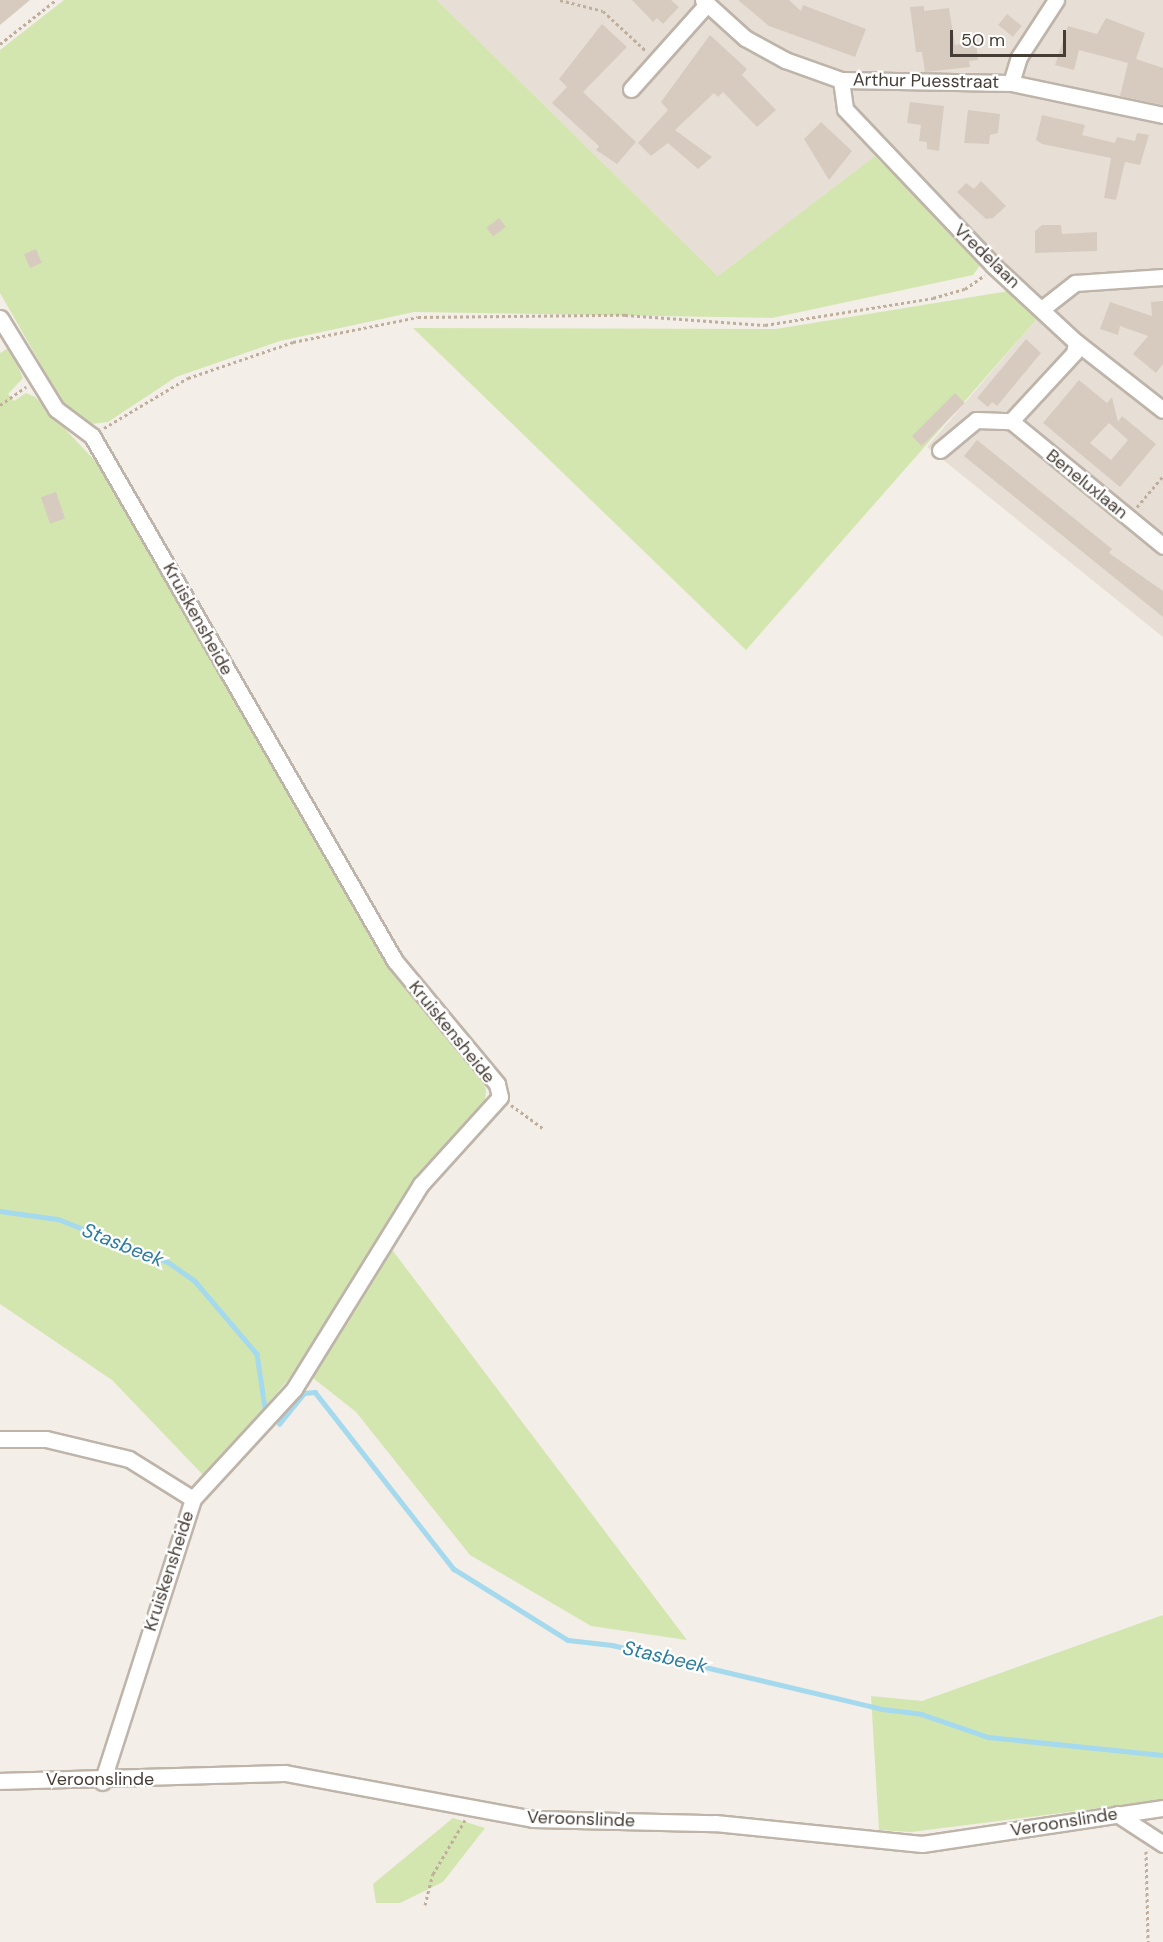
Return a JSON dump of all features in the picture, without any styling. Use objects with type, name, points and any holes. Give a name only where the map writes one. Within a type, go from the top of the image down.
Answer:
[{"type":"street","points":[[1011,83],[1019,57],[1056,0]]},
{"type":"street","name":"Arthur Puesstraat","points":[[631,89],[705,2],[745,38],[785,60],[840,80],[1011,83],[1163,116]]},
{"type":"street","name":"Vredelaan","points":[[840,80],[845,109],[993,265],[1043,308],[1076,342],[1163,410]]},
{"type":"street","points":[[1043,308],[1075,283],[1163,277]]},
{"type":"street","name":"Kruiskensheide","points":[[0,318],[35,380],[57,409],[92,436],[395,961],[497,1084],[500,1097],[421,1184],[294,1389],[193,1499],[102,1782]]},
{"type":"street","points":[[940,450],[976,420],[1011,422],[1074,353],[1076,342]]},
{"type":"street","name":"Beneluxlaan","points":[[1011,422],[1163,546]]},
{"type":"street","points":[[0,1439],[46,1439],[129,1459],[193,1499]]},
{"type":"street","name":"Veroonslinde","points":[[0,1781],[102,1782],[285,1773],[533,1819],[715,1823],[922,1844],[1163,1808]]},
{"type":"street","points":[[1117,1814],[1144,1836],[1163,1844]]},
{"type":"path","points":[[0,44],[56,0]]},
{"type":"path","points":[[560,0],[603,11],[656,60]]},
{"type":"path","points":[[92,436],[188,378],[293,342],[418,317],[625,315],[765,325],[933,298],[965,289],[993,265]]},
{"type":"path","points":[[0,405],[35,380]]},
{"type":"path","points":[[1128,518],[1163,476]]},
{"type":"path","points":[[500,1097],[543,1128]]},
{"type":"path","points":[[425,1905],[433,1874],[472,1808]]},
{"type":"path","points":[[1144,1836],[1148,1942]]},
{"type":"shaded area","points":[[437,0],[1163,0],[1163,637],[927,447],[1037,319],[1029,289],[890,145],[718,276]]},
{"type":"green space","points":[[64,0],[437,0],[718,276],[875,156],[981,264],[973,275],[772,318],[414,312],[280,341],[176,377],[108,422],[83,425],[68,412],[0,293],[0,50]]},
{"type":"green space","points":[[1009,291],[1037,319],[746,650],[413,328],[776,329]]},
{"type":"green space","points":[[10,347],[23,378],[8,394],[14,401],[26,393],[35,397],[113,480],[381,955],[479,1073],[486,1089],[485,1102],[410,1185],[293,1374],[205,1477],[112,1380],[0,1304],[0,353]]},
{"type":"green space","points":[[390,1247],[687,1640],[591,1626],[470,1555],[356,1412],[313,1378]]},
{"type":"green space","points":[[1163,1615],[1163,1800],[911,1832],[879,1830],[871,1696],[922,1701]]},
{"type":"green space","points":[[453,1818],[485,1828],[443,1882],[400,1903],[376,1903],[373,1884]]},
{"type":"building","points":[[0,0],[30,0],[0,25]]},
{"type":"building","points":[[632,0],[671,0],[679,7],[663,24],[657,18],[653,22]]},
{"type":"building","points":[[738,0],[789,0],[801,11],[803,5],[866,29],[855,57],[769,26]]},
{"type":"building","points":[[924,6],[924,11],[949,8],[955,45],[976,42],[978,60],[969,61],[970,67],[925,72],[922,52],[916,52],[910,7]]},
{"type":"building","points":[[1007,14],[1022,26],[1013,37],[998,25]]},
{"type":"building","points":[[1106,18],[1145,33],[1136,59],[1163,68],[1163,105],[1120,96],[1128,63],[1079,50],[1074,70],[1055,65],[1068,26],[1097,34]]},
{"type":"building","points":[[602,24],[627,47],[583,92],[636,142],[617,164],[596,150],[599,146],[552,103],[567,87],[559,79]]},
{"type":"building","points":[[710,35],[747,69],[742,75],[776,110],[757,127],[723,92],[718,97],[714,93],[675,130],[712,157],[698,169],[668,143],[651,156],[638,143],[668,110],[661,102]]},
{"type":"building","points":[[910,102],[944,106],[939,151],[927,149],[927,142],[919,141],[921,125],[907,123]]},
{"type":"building","points":[[968,110],[1000,114],[998,133],[990,135],[989,144],[964,143]]},
{"type":"building","points":[[1042,115],[1085,125],[1082,135],[1115,143],[1117,137],[1135,141],[1137,133],[1149,135],[1140,165],[1125,162],[1116,200],[1104,198],[1111,158],[1042,144],[1036,140]]},
{"type":"building","points":[[821,122],[852,151],[829,180],[804,139]]},
{"type":"building","points":[[981,181],[1006,206],[993,218],[986,219],[957,192],[966,183],[974,189]]},
{"type":"building","points":[[499,218],[506,227],[493,237],[486,228]]},
{"type":"building","points":[[1042,225],[1061,225],[1062,234],[1097,232],[1097,251],[1035,253],[1035,231]]},
{"type":"building","points":[[36,249],[42,263],[30,268],[24,254]]},
{"type":"building","points":[[1163,301],[1163,364],[1156,373],[1133,354],[1148,336],[1120,326],[1118,335],[1100,329],[1110,302],[1152,316],[1151,302]]},
{"type":"building","points":[[1026,339],[1041,353],[997,406],[992,402],[988,407],[977,398]]},
{"type":"building","points":[[1079,380],[1107,403],[1112,397],[1118,422],[1122,416],[1156,444],[1120,487],[1043,423]],"holes":[[[1109,423],[1128,440],[1111,460],[1090,443]]]},
{"type":"building","points":[[955,393],[965,403],[922,446],[912,436]]},
{"type":"building","points":[[977,440],[1112,549],[1109,553],[1163,591],[1163,617],[964,456]]},
{"type":"building","points":[[56,492],[65,518],[50,524],[41,497]]},
{"type":"waterway","name":"Stasbeek","points":[[0,1211],[58,1219],[168,1262],[194,1280],[257,1354],[266,1414]]},
{"type":"waterway","name":"Stasbeek","points":[[279,1424],[304,1393],[315,1392],[454,1569],[568,1640],[612,1645],[882,1709],[921,1714],[988,1737],[1163,1755]]}]
